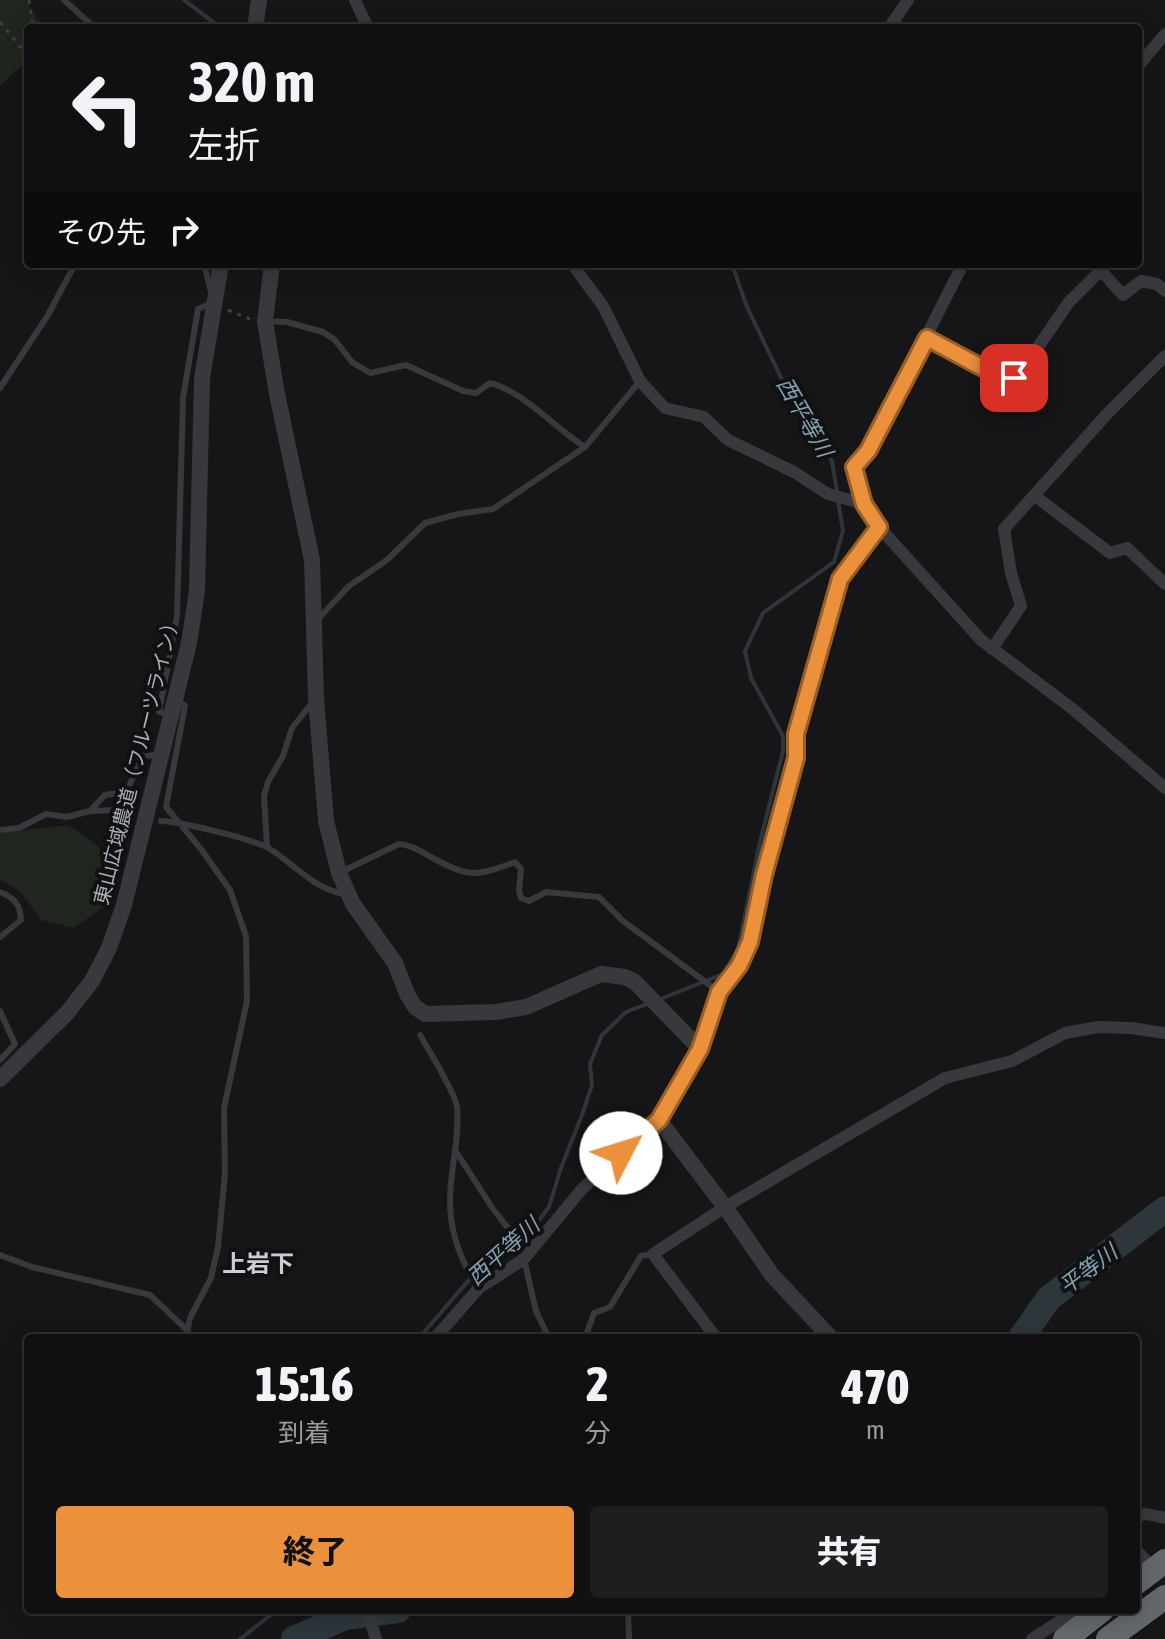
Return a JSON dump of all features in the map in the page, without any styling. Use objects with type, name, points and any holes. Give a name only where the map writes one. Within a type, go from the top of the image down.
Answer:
[{"type":"highway","points":[[1108,1639],[1165,1597]]},
{"type":"highway","points":[[1065,1639],[1097,1614]]},
{"type":"street","points":[[256,24],[259,0]]},
{"type":"street","points":[[355,0],[366,24]]},
{"type":"street","points":[[892,24],[908,0]]},
{"type":"street","points":[[1142,61],[1165,34]]},
{"type":"street","name":"東山広域農道（フルーツライン）","points":[[0,1079],[67,1013],[92,981],[109,948],[124,905],[189,643],[197,591],[202,378],[220,268]]},
{"type":"street","points":[[272,268],[265,321],[312,560],[316,698],[326,821],[339,873],[349,894],[395,963],[408,996],[415,1007],[425,1014],[496,1012],[526,1007],[601,974],[625,977],[635,982],[700,1049]]},
{"type":"street","points":[[575,268],[603,306],[640,381],[665,408],[704,417],[728,440],[794,472],[828,494],[864,504]]},
{"type":"street","points":[[961,268],[868,451],[854,467],[864,504],[879,527],[981,640],[1074,710],[1165,788]]},
{"type":"street","points":[[927,338],[994,374],[1005,379],[1014,378],[1097,268]]},
{"type":"street","points":[[1099,268],[1123,295],[1141,281],[1157,284],[1165,291]]},
{"type":"street","points":[[992,649],[1021,606],[1011,573],[1004,529],[1106,415],[1165,356]]},
{"type":"street","points":[[1035,496],[1110,553],[1127,548],[1165,584]]},
{"type":"street","points":[[438,1334],[478,1287],[523,1259],[582,1189],[659,1120],[700,1049],[717,990],[739,966],[750,942],[764,875],[796,758],[796,734],[840,579],[879,527]]},
{"type":"street","points":[[713,1334],[653,1254],[725,1207],[945,1078],[1012,1061],[1065,1033],[1098,1027],[1165,1033]]},
{"type":"street","points":[[659,1120],[772,1275],[827,1334]]},
{"type":"street","points":[[1140,1515],[1165,1518]]},
{"type":"street","points":[[1032,1639],[1071,1614]]},
{"type":"lane","points":[[64,0],[91,24]]},
{"type":"lane","points":[[0,388],[48,315],[73,268]]},
{"type":"lane","points":[[172,714],[159,712],[177,616],[183,398],[198,309],[213,303],[205,268]]},
{"type":"lane","points":[[265,321],[287,322],[323,332],[335,340],[352,362],[370,373],[406,365],[463,391],[476,393],[490,383],[507,387],[585,447]]},
{"type":"lane","points":[[315,622],[349,586],[387,560],[425,523],[493,509],[585,447],[640,381]]},
{"type":"lane","points":[[176,697],[185,706],[166,807],[230,890],[246,936],[247,1001],[224,1108],[225,1174],[218,1247],[211,1278],[190,1318],[186,1334]]},
{"type":"lane","points":[[267,846],[264,796],[268,782],[283,756],[292,728],[316,698]]},
{"type":"lane","points":[[90,811],[105,795],[126,792],[144,755],[161,757]]},
{"type":"lane","points":[[0,830],[19,828],[46,814],[67,817],[90,811],[118,810]]},
{"type":"lane","points":[[161,821],[177,822],[267,846],[321,887],[349,894]]},
{"type":"lane","points":[[339,873],[399,844],[410,845],[461,873],[485,874],[515,862],[521,869],[521,898],[529,901],[546,892],[599,897],[623,921],[717,990]]},
{"type":"lane","points":[[0,892],[10,896],[20,906],[21,920],[0,937]]},
{"type":"lane","points":[[0,1011],[15,1044],[0,1060]]},
{"type":"lane","points":[[420,1035],[457,1104],[457,1153],[450,1198],[452,1230],[467,1270],[478,1287]]},
{"type":"lane","points":[[457,1153],[508,1228],[508,1239],[523,1259],[536,1311],[547,1334]]},
{"type":"lane","points":[[586,1334],[594,1313],[610,1307],[641,1256],[653,1254]]},
{"type":"lane","points":[[0,1255],[32,1267],[150,1295],[186,1334]]},
{"type":"lane","points":[[628,1614],[629,1639]]},
{"type":"path","points":[[29,0],[32,24]]},
{"type":"path","points":[[0,22],[24,50]]},
{"type":"path","points":[[213,303],[245,318],[265,321]]},
{"type":"shaded area","points":[[0,0],[26,0],[41,24],[24,24],[24,66],[0,86]]},
{"type":"shaded area","points":[[68,825],[104,854],[114,884],[114,899],[74,928],[41,920],[20,891],[0,880],[0,833]]},
{"type":"waterway","name":"西平等川","points":[[184,0],[216,24]]},
{"type":"waterway","name":"西平等川","points":[[733,268],[747,307],[787,390],[832,461],[837,492]]},
{"type":"waterway","name":"西平等川","points":[[658,1000],[723,974],[738,949],[783,751],[783,736],[751,678],[745,651],[763,613],[834,562],[843,531],[838,501]]},
{"type":"waterway","name":"西平等川","points":[[422,1334],[468,1281],[530,1232],[549,1207],[592,1085],[590,1064],[602,1035],[626,1012],[650,1003]]},
{"type":"waterway","name":"平等川","points":[[1024,1334],[1049,1298],[1165,1209]]},
{"type":"waterway","name":"西平等川","points":[[240,1639],[272,1614]]},
{"type":"waterway","name":"平等川","points":[[294,1639],[345,1617],[368,1614]]},
{"type":"district","name":"上岩下","points":[[258,1264]]},
{"type":"route","points":[[621,1153],[659,1120],[700,1049],[719,992],[739,966],[750,942],[764,875],[796,758],[796,734],[840,579],[879,527],[864,504],[854,467],[868,451],[927,338],[994,374],[1005,379],[1014,378]]}]
